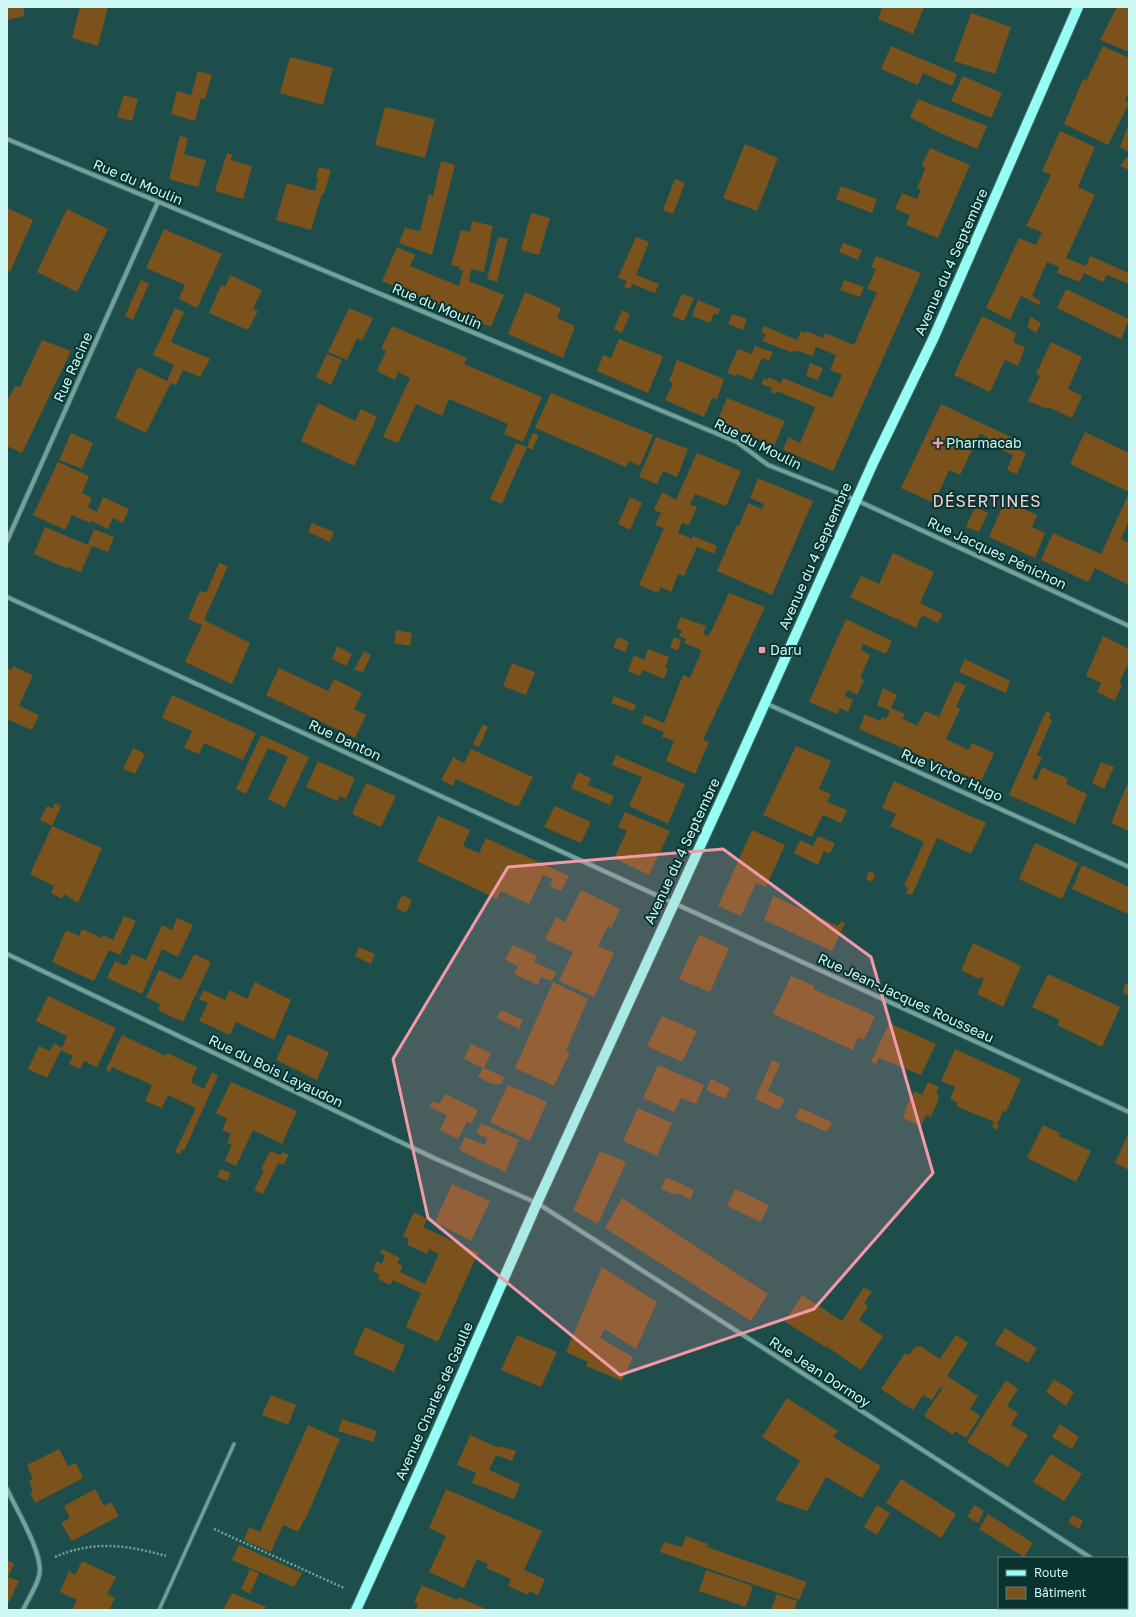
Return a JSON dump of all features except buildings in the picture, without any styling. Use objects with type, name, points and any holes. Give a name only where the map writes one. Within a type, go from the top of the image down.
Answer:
[{"type":"main road","name":"Avenue du 4 Septembre","points":[[537,1203],[674,904],[873,462],[934,337],[1078,7]]},
{"type":"main road","name":"Avenue Charles de Gaulle","points":[[356,1610],[419,1472],[537,1203]]},
{"type":"street","name":"Rue du Moulin","points":[[7,139],[737,442],[768,465],[856,500]]},
{"type":"street","name":"Rue Racine","points":[[7,541],[158,202]]},
{"type":"street","name":"Rue Jacques Pénichon","points":[[856,500],[1129,626]]},
{"type":"street","name":"Rue Danton","points":[[7,597],[674,904]]},
{"type":"street","name":"Rue Victor Hugo","points":[[765,703],[1129,867]]},
{"type":"street","name":"Rue Jean-Jacques Rousseau","points":[[674,904],[1129,1112]]},
{"type":"street","name":"Rue du Bois Layaudon","points":[[7,954],[436,1159],[537,1203]]},
{"type":"street","name":"Rue Jean Dormoy","points":[[537,1203],[1090,1557]]},
{"type":"street","points":[[7,1489],[37,1552],[40,1566],[39,1577],[23,1610]]},
{"type":"lane","points":[[159,1610],[234,1444]]},
{"type":"path","points":[[198,1523],[362,1596]]},
{"type":"path","points":[[40,1566],[56,1557],[78,1548],[95,1545],[139,1548],[181,1561]]},
{"type":"highlighted area","points":[[723,849],[871,957],[933,1173],[814,1309],[620,1375],[428,1218],[393,1059],[508,867]]},
{"type":"place","name":"Pharmacab","points":[[938,443]]},
{"type":"place","name":"Daru","points":[[762,650]]},
{"type":"district","name":"DÉSERTINES","points":[[987,501]]}]
